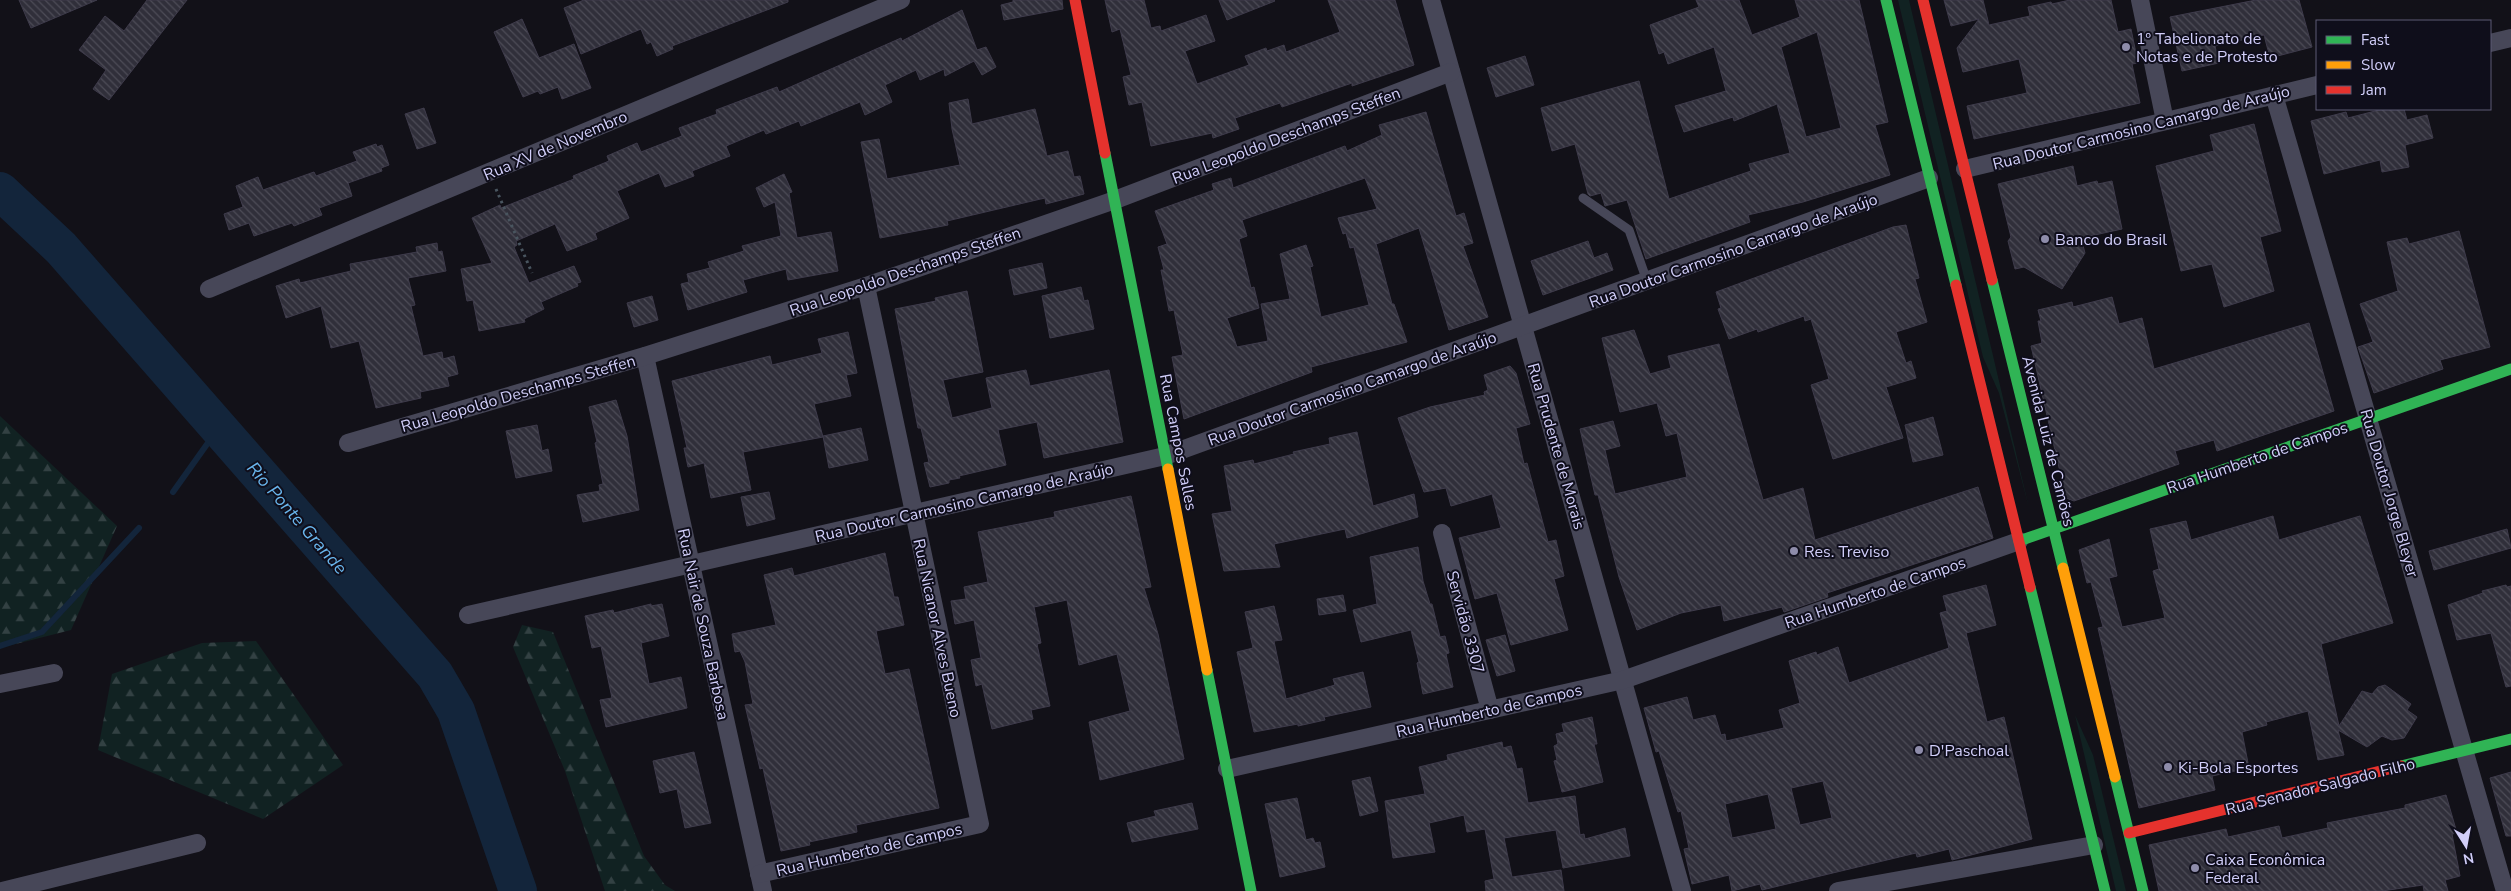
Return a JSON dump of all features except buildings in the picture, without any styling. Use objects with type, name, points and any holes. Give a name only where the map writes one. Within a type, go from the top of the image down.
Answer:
[{"type":"main road","name":"Rua Campos Salles","points":[[1075,0],[1251,891]]},
{"type":"main road","points":[[1886,0],[2105,891]]},
{"type":"main road","name":"Avenida Luiz de Camões","points":[[1923,0],[2144,891]]},
{"type":"main road","name":"Rua Humberto de Campos","points":[[2019,541],[2511,368]]},
{"type":"main road","name":"Rua Senador Salgado Filho","points":[[2129,833],[2511,739]]},
{"type":"street","name":"Rua XV de Novembro","points":[[208,289],[900,0]]},
{"type":"street","name":"Rua Prudente de Morais","points":[[1431,0],[1682,891]]},
{"type":"street","points":[[2140,0],[2165,121]]},
{"type":"street","points":[[2491,43],[2511,38]]},
{"type":"street","name":"Rua Leopoldo Deschamps Steffen","points":[[348,443],[645,356],[866,286],[1115,200],[1451,72]]},
{"type":"street","name":"Rua Doutor Carmosino Camargo de Araújo","points":[[1965,169],[2316,84]]},
{"type":"street","name":"Rua Doutor Jorge Bleyer","points":[[2274,95],[2505,891]]},
{"type":"street","name":"Rua Doutor Carmosino Camargo de Araújo","points":[[468,616],[1165,456],[1929,178]]},
{"type":"street","name":"Rua Nicanor Alves Bueno","points":[[866,286],[980,824]]},
{"type":"street","name":"Rua Nair de Souza Barbosa","points":[[645,356],[761,882]]},
{"type":"street","name":"Servidão 3307","points":[[1442,533],[1490,710]]},
{"type":"street","name":"Rua Humberto de Campos","points":[[1227,769],[1623,680],[2019,541]]},
{"type":"street","points":[[0,684],[54,673]]},
{"type":"street","name":"Rua Humberto de Campos","points":[[761,882],[980,824]]},
{"type":"street","points":[[2,891],[197,843]]},
{"type":"street","points":[[1838,891],[2094,845]]},
{"type":"lane","points":[[1583,198],[1628,230],[1647,281]]},
{"type":"path","points":[[489,172],[532,273]]},
{"type":"green space","points":[[1898,0],[1909,0],[2029,508],[1999,393],[1983,357]]},
{"type":"green space","points":[[0,416],[117,526],[71,630],[0,648]]},
{"type":"green space","points":[[522,625],[553,632],[644,856],[665,885],[675,891],[605,891],[565,771],[513,647]]},
{"type":"green space","points":[[256,641],[343,765],[263,819],[98,750],[112,674],[202,643]]},
{"type":"green space","points":[[2075,715],[2093,755],[2126,891],[2116,891]]},
{"type":"waterway","name":"Rio Ponte Grande","points":[[0,191],[61,248],[435,675],[456,711],[518,891]]},
{"type":"waterway","points":[[173,492],[210,440],[214,424]]},
{"type":"waterway","points":[[0,646],[42,632],[139,528]]},
{"type":"traffic: fast","points":[[1886,0],[1956,285]]},
{"type":"traffic: fast","points":[[1105,153],[1168,469]]},
{"type":"traffic: fast","points":[[1992,280],[2063,568]]},
{"type":"traffic: fast","points":[[2019,541],[2511,369]]},
{"type":"traffic: fast","points":[[2030,587],[2105,891]]},
{"type":"traffic: fast","points":[[1207,670],[1251,891]]},
{"type":"traffic: fast","points":[[2401,766],[2511,739]]},
{"type":"traffic: fast","points":[[2115,777],[2143,891]]},
{"type":"traffic: slow","points":[[1168,469],[1207,670]]},
{"type":"traffic: slow","points":[[2063,568],[2115,777]]},
{"type":"traffic: jam","points":[[1075,0],[1105,153]]},
{"type":"traffic: jam","points":[[1923,0],[1992,280]]},
{"type":"traffic: jam","points":[[1956,285],[2030,587]]},
{"type":"traffic: jam","points":[[2129,833],[2401,766]]},
{"type":"place","name":"1º Tabelionato de Notas e de Protesto","points":[[2126,47]]},
{"type":"place","name":"Banco do Brasil","points":[[2045,239]]},
{"type":"place","name":"Res. Treviso","points":[[1794,551]]},
{"type":"place","name":"D'Paschoal","points":[[1919,750]]},
{"type":"place","name":"Ki-Bola Esportes","points":[[2168,767]]},
{"type":"place","name":"Caixa Econômica Federal","points":[[2195,868]]}]
